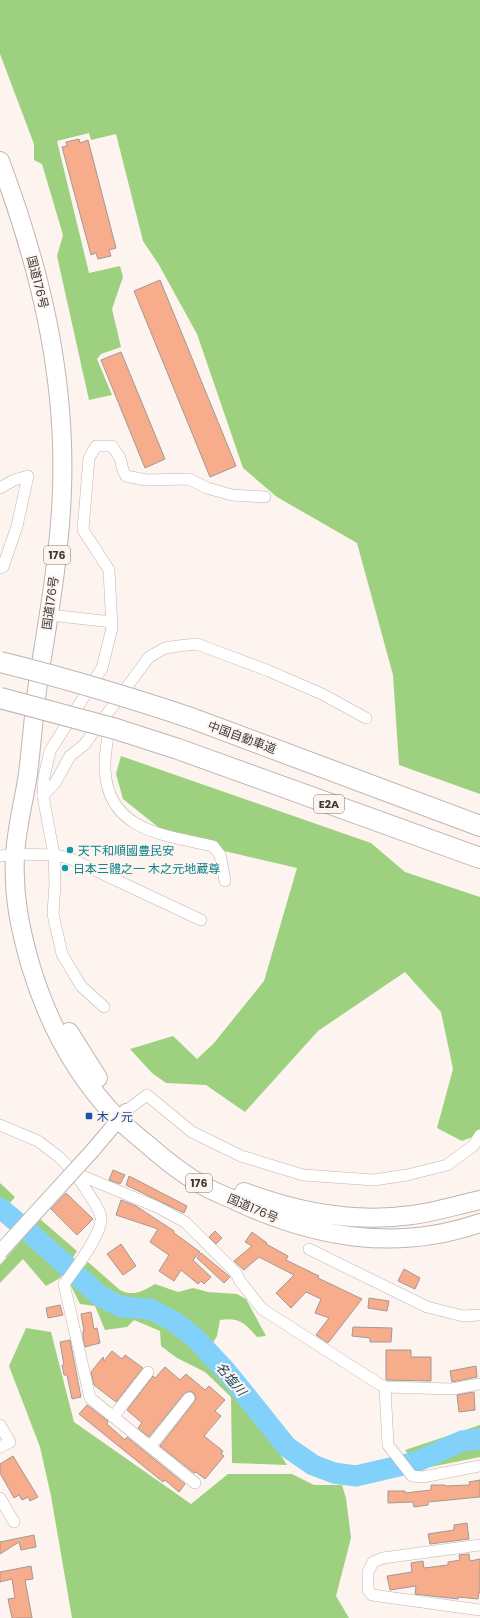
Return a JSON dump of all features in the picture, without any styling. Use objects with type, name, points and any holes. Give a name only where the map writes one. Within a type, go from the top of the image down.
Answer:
[{"type":"highway","name":"国道176号","points":[[0,161],[16,204],[45,308],[54,357],[62,431],[60,530],[50,614],[38,679],[28,773],[7,855],[27,954],[73,1040],[122,1116],[166,1160],[204,1186],[266,1214],[331,1234],[390,1239],[429,1237],[480,1223]]},
{"type":"highway","name":"中国自動車道","points":[[0,662],[114,693],[191,718],[480,826]]},
{"type":"highway","name":"E2A","points":[[0,698],[116,729],[178,749],[480,858]]},
{"type":"highway","name":"国道176号","points":[[122,1116],[219,1181],[266,1200],[304,1211],[344,1216],[383,1218],[438,1211],[480,1200]]},
{"type":"street","points":[[104,1007],[81,986],[62,954],[53,914],[55,883],[54,855],[43,796],[44,777],[50,751],[102,668],[112,628],[109,570],[83,530],[89,458],[96,446],[112,446],[120,458],[126,476],[146,480],[190,479],[207,488],[232,495],[265,497]]},
{"type":"street","points":[[0,488],[14,480],[28,476],[17,526],[3,567],[0,568]]},
{"type":"street","points":[[50,614],[112,622]]},
{"type":"street","points":[[43,796],[55,783],[70,756],[84,745],[149,656],[165,648],[196,644],[269,671],[322,694],[366,718]]},
{"type":"street","points":[[111,708],[105,771],[109,792],[118,808],[130,821],[149,831],[213,846],[220,855],[225,881]]},
{"type":"street","points":[[7,855],[54,855],[69,858],[201,920]]},
{"type":"street","points":[[0,1252],[122,1116],[147,1095],[192,1132],[241,1156],[302,1175],[374,1180],[407,1175],[447,1165],[473,1146],[480,1135]]},
{"type":"street","points":[[0,1125],[38,1141],[59,1157],[75,1173],[101,1217],[100,1228],[82,1259],[64,1284],[90,1398],[195,1483]]},
{"type":"street","points":[[75,1173],[157,1207],[185,1222],[236,1273],[240,1281],[262,1309],[385,1387],[452,1389],[480,1384]]},
{"type":"street","points":[[309,1250],[427,1307],[463,1316],[480,1315]]},
{"type":"street","points":[[113,1417],[148,1372]]},
{"type":"street","points":[[385,1387],[388,1445],[412,1476],[423,1477],[480,1466]]},
{"type":"street","points":[[150,1447],[189,1398]]},
{"type":"street","points":[[0,1425],[10,1442],[0,1448]]},
{"type":"street","points":[[0,1498],[14,1522]]},
{"type":"street","points":[[477,1618],[480,1610],[372,1595],[368,1590],[368,1572],[373,1562],[383,1558],[480,1545]]},
{"type":"green space","points":[[0,0],[480,0],[480,794],[399,765],[393,675],[357,543],[277,497],[243,468],[197,334],[159,265],[143,241],[116,134],[91,140],[89,133],[57,141],[89,273],[120,266],[123,277],[112,309],[121,347],[101,354],[97,359],[112,395],[89,400],[57,256],[63,235],[42,164],[34,160],[34,144],[0,54]]},
{"type":"green space","points":[[121,756],[371,843],[405,872],[480,897],[480,1134],[462,1141],[437,1128],[453,1069],[441,1012],[405,972],[318,1031],[245,1112],[206,1085],[166,1083],[152,1073],[130,1049],[173,1036],[197,1059],[214,1043],[264,981],[297,868],[173,839],[123,799],[116,774]]},
{"type":"green space","points":[[0,1183],[15,1197],[0,1215]]},
{"type":"green space","points":[[40,1219],[77,1251],[60,1278],[46,1286],[23,1259],[0,1283],[0,1265]]},
{"type":"green space","points":[[88,1262],[120,1290],[125,1292],[138,1292],[155,1284],[178,1292],[193,1288],[208,1292],[237,1294],[246,1299],[266,1336],[257,1337],[249,1328],[237,1320],[220,1320],[217,1336],[203,1359],[235,1391],[263,1427],[287,1465],[232,1463],[231,1397],[205,1372],[177,1358],[161,1346],[160,1331],[134,1320],[127,1327],[105,1330],[95,1306],[80,1304],[70,1284]]},
{"type":"green space","points":[[26,1328],[51,1332],[74,1422],[191,1504],[228,1474],[292,1474],[314,1485],[342,1485],[346,1498],[351,1538],[336,1596],[349,1618],[72,1618],[51,1496],[40,1447],[9,1366]]},
{"type":"green space","points":[[480,1425],[480,1457],[420,1469],[405,1450]]},
{"type":"building","points":[[79,139],[80,143],[88,140],[116,248],[109,250],[111,256],[98,259],[96,253],[91,255],[62,147],[67,146],[66,142]]},
{"type":"building","points":[[160,280],[236,466],[210,477],[134,291]]},
{"type":"building","points":[[121,352],[165,459],[145,468],[101,360]]},
{"type":"building","points":[[113,1170],[125,1175],[120,1184],[109,1180]]},
{"type":"building","points":[[129,1176],[187,1206],[184,1213],[126,1185]]},
{"type":"building","points":[[66,1193],[93,1219],[77,1235],[51,1209]]},
{"type":"building","points":[[121,1200],[136,1206],[174,1231],[174,1233],[200,1252],[193,1260],[211,1277],[204,1284],[201,1281],[198,1284],[181,1270],[174,1281],[159,1271],[169,1255],[150,1242],[158,1229],[116,1215]]},
{"type":"building","points":[[215,1231],[222,1238],[216,1244],[209,1237]]},
{"type":"building","points":[[252,1232],[267,1243],[266,1244],[288,1256],[286,1260],[319,1276],[318,1278],[362,1299],[328,1343],[316,1335],[329,1318],[315,1313],[321,1299],[306,1292],[291,1308],[276,1293],[294,1275],[259,1257],[244,1270],[234,1261],[252,1246],[245,1242]]},
{"type":"building","points":[[121,1244],[136,1266],[123,1275],[107,1254]]},
{"type":"building","points":[[201,1253],[230,1277],[224,1283],[197,1258]]},
{"type":"building","points":[[404,1269],[420,1278],[415,1289],[398,1281]]},
{"type":"building","points":[[369,1298],[389,1301],[387,1311],[368,1308]]},
{"type":"building","points":[[60,1305],[63,1315],[48,1318],[46,1308]]},
{"type":"building","points":[[91,1312],[94,1329],[97,1328],[100,1343],[85,1347],[81,1314]]},
{"type":"building","points":[[353,1327],[392,1328],[391,1342],[370,1342],[370,1338],[352,1336]]},
{"type":"building","points":[[70,1340],[81,1397],[72,1399],[67,1375],[64,1375],[62,1365],[64,1365],[60,1342]]},
{"type":"building","points":[[386,1350],[411,1350],[411,1357],[431,1357],[431,1381],[386,1380]]},
{"type":"building","points":[[112,1351],[122,1359],[125,1355],[143,1368],[116,1402],[94,1385],[91,1372],[103,1357],[104,1361]]},
{"type":"building","points":[[476,1366],[477,1377],[452,1382],[450,1371]]},
{"type":"building","points":[[165,1367],[180,1380],[186,1374],[205,1390],[209,1386],[225,1400],[215,1411],[221,1416],[204,1436],[223,1451],[221,1454],[224,1456],[205,1479],[196,1472],[194,1473],[160,1446],[196,1399],[194,1393],[190,1391],[184,1394],[149,1437],[138,1428],[142,1423],[127,1410],[153,1376],[155,1378]]},
{"type":"building","points":[[474,1392],[475,1410],[459,1412],[457,1395]]},
{"type":"building","points":[[87,1405],[108,1421],[107,1424],[125,1440],[127,1437],[185,1484],[179,1492],[165,1480],[163,1482],[79,1414]]},
{"type":"building","points":[[13,1456],[38,1497],[30,1501],[28,1497],[22,1500],[19,1495],[14,1498],[0,1473],[0,1464]]},
{"type":"building","points":[[480,1480],[480,1497],[428,1502],[428,1505],[414,1507],[413,1502],[388,1503],[388,1491],[405,1491],[405,1493],[431,1490],[431,1485],[470,1485],[469,1482]]},
{"type":"building","points":[[467,1523],[469,1539],[430,1544],[428,1534],[454,1530],[454,1525]]},
{"type":"building","points":[[34,1535],[36,1547],[21,1550],[19,1542],[0,1554],[0,1542]]},
{"type":"building","points":[[469,1554],[470,1561],[480,1559],[480,1593],[479,1592],[478,1599],[458,1597],[458,1599],[415,1594],[416,1586],[390,1590],[387,1576],[412,1572],[411,1563],[423,1561],[424,1568],[448,1565],[448,1562],[460,1560],[459,1555]]},
{"type":"building","points":[[31,1566],[33,1579],[25,1580],[32,1618],[12,1618],[8,1599],[15,1598],[12,1579],[0,1582],[0,1572]]},
{"type":"waterway","name":"名塩川","points":[[0,1208],[28,1231],[100,1296],[122,1307],[150,1309],[175,1322],[195,1338],[226,1371],[287,1447],[313,1465],[334,1473],[356,1476],[416,1462],[462,1441],[480,1439]]},
{"type":"place","name":"天下和順國豊民安","points":[[70,850]]},
{"type":"place","name":"日本三體之一 木之元地蔵尊","points":[[65,868]]},
{"type":"place","name":"木ノ元","points":[[89,1116]]}]
